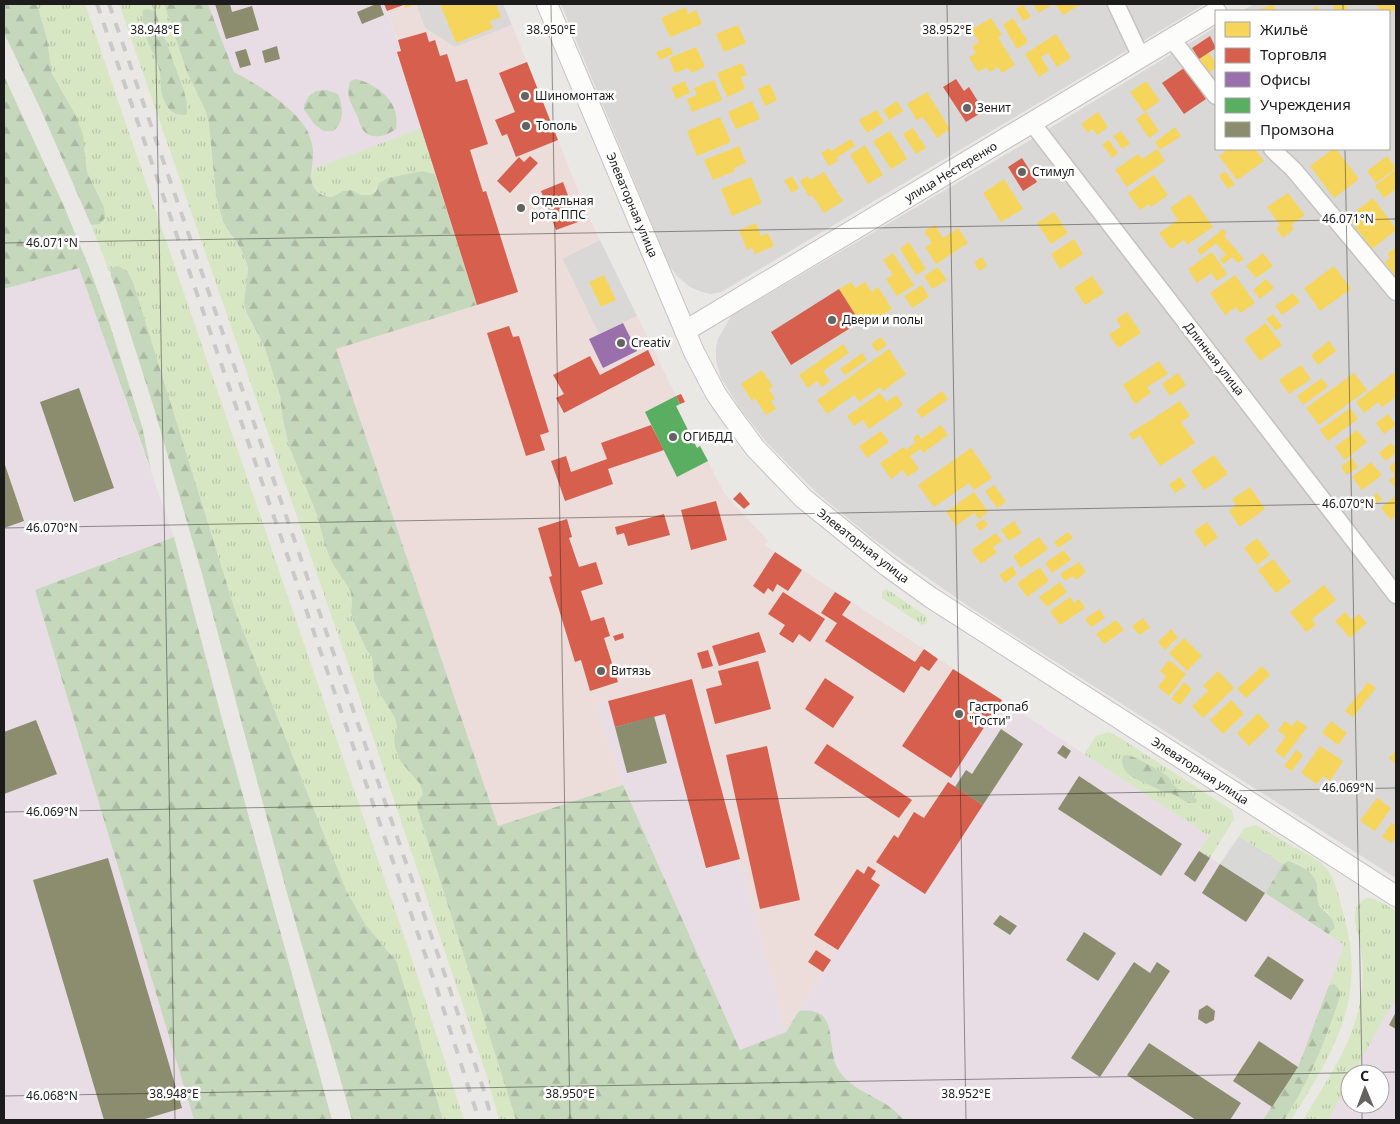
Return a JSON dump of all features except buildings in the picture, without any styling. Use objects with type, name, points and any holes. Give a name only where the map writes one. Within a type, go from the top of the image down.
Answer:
[{"type":"street","name":"Элеваторная улица","points":[[547,4],[704,372],[716,394],[755,448],[777,472],[830,521],[930,597],[1396,896]]},
{"type":"street","points":[[1116,4],[1142,57]]},
{"type":"street","name":"улица Нестеренко","points":[[685,331],[1215,13]]},
{"type":"street","points":[[1172,39],[1215,95]]},
{"type":"street","name":"Длинная улица","points":[[1032,123],[1396,595]]},
{"type":"street","points":[[1273,150],[1294,170],[1396,292]]},
{"type":"shaded area","points":[[208,4],[384,4],[401,51],[397,53],[421,128],[277,183]]},
{"type":"shaded area","points":[[384,4],[416,4],[425,28],[455,47],[512,25],[589,218],[600,240],[562,259],[599,334],[637,316],[676,396],[681,394],[685,402],[676,407],[697,447],[700,446],[724,493],[768,541],[764,545],[1002,700],[823,972],[786,1032],[692,679],[595,704],[623,785],[498,826],[336,349],[477,305],[397,53],[401,51],[398,40]]},
{"type":"shaded area","points":[[416,4],[503,4],[512,25],[455,48],[425,28]]},
{"type":"shaded area","points":[[561,4],[1205,4],[728,288],[711,294],[690,287],[678,277],[669,265]]},
{"type":"shaded area","points":[[1254,4],[1396,4],[1396,878],[974,610],[872,538],[817,493],[767,443],[739,407],[721,378],[716,361],[718,339],[731,316],[1022,145],[1215,28],[1215,150],[1390,150],[1390,10],[1244,10]]},
{"type":"shaded area","points":[[600,240],[637,316],[599,335],[562,258]]},
{"type":"shaded area","points":[[79,268],[174,537],[35,590],[194,1120],[4,1120],[4,289]]},
{"type":"shaded area","points":[[692,679],[786,1032],[823,972],[1002,700],[1209,836],[1200,851],[1344,945],[1298,1067],[1263,1120],[839,1120],[740,1051],[623,785],[595,704]]},
{"type":"shaded area","points":[[1239,836],[1283,864],[1265,893],[1220,864]]},
{"type":"shaded area","points":[[1395,998],[1396,1120],[1328,1120],[1340,1098],[1340,1114],[1390,1114],[1390,1064],[1359,1064]]},
{"type":"green space","points":[[4,4],[37,4],[47,39],[52,74],[76,116],[83,135],[87,172],[104,207],[105,218],[100,224],[91,225],[41,110],[4,33]]},
{"type":"green space","points":[[37,4],[85,4],[411,956],[464,1120],[443,1120],[397,962],[365,924],[346,890],[236,613],[133,282],[111,268],[111,276],[91,225],[100,224],[104,207],[87,172],[85,150],[76,116],[52,74],[47,39]]},
{"type":"green space","points":[[119,4],[164,4],[187,72],[206,112],[209,124],[216,196],[223,222],[241,249],[248,267],[246,289],[247,313],[265,348],[280,396],[289,446],[317,515],[325,545],[331,561],[351,592],[353,620],[366,649],[372,657],[374,680],[395,718],[397,728],[394,737],[401,762],[420,784],[423,794],[417,802],[418,811],[516,1120],[499,1120],[487,1077],[354,681]]},
{"type":"green space","points":[[164,4],[208,4],[234,72],[254,83],[295,114],[308,132],[313,149],[311,174],[313,185],[322,195],[332,197],[343,191],[351,190],[361,195],[370,195],[376,191],[379,183],[388,178],[422,171],[435,174],[477,305],[336,349],[498,826],[623,785],[740,1050],[786,1032],[799,1011],[812,1011],[821,1015],[826,1021],[834,1060],[842,1075],[858,1089],[889,1106],[904,1120],[516,1120],[418,811],[417,802],[423,794],[420,784],[401,762],[395,747],[394,737],[397,728],[395,718],[374,680],[372,657],[366,649],[353,620],[351,592],[331,561],[325,545],[317,515],[289,446],[280,396],[265,348],[247,313],[244,302],[248,267],[241,249],[223,222],[216,196],[209,124],[206,112],[187,72]]},
{"type":"green space","points":[[143,10],[155,11],[184,91],[187,114],[176,114],[168,108],[163,98],[159,68],[143,25]]},
{"type":"green space","points":[[4,76],[63,204],[89,267],[110,325],[142,426],[151,470],[79,268],[4,289]]},
{"type":"green space","points":[[356,79],[373,86],[387,96],[395,111],[396,129],[380,136],[371,135],[363,130],[349,95],[350,81]]},
{"type":"green space","points":[[326,90],[338,94],[341,104],[342,114],[340,123],[333,131],[324,131],[315,125],[304,110],[304,105],[309,96],[316,91]]},
{"type":"green space","points":[[421,128],[435,174],[422,171],[379,183],[375,191],[368,195],[361,195],[348,190],[332,197],[317,191],[315,188],[312,180],[313,169]]},
{"type":"green space","points":[[118,266],[127,271],[133,282],[236,613],[346,890],[365,924],[397,962],[443,1120],[352,1120],[285,886],[201,570],[153,405],[111,276],[111,268]]},
{"type":"green space","points":[[174,537],[332,1120],[194,1120],[35,590]]},
{"type":"green space","points":[[887,589],[927,617],[927,623],[922,625],[882,598],[882,592]]},
{"type":"green space","points":[[1108,732],[1114,734],[1232,810],[1234,819],[1210,858],[1199,851],[1209,836],[1084,754],[1096,736]]},
{"type":"green space","points":[[1128,755],[1164,774],[1175,787],[1192,794],[1197,800],[1196,803],[1188,803],[1175,795],[1132,777],[1125,771],[1123,765],[1123,756]]},
{"type":"green space","points":[[1256,825],[1319,861],[1330,873],[1337,890],[1350,943],[1352,971],[1349,997],[1343,1022],[1321,1070],[1291,1120],[1284,1120],[1302,1091],[1329,1029],[1340,997],[1334,984],[1329,985],[1344,945],[1328,934],[1335,928],[1328,912],[1322,909],[1317,901],[1316,881],[1305,868],[1288,861],[1283,864],[1239,836],[1244,828]]},
{"type":"green space","points":[[1288,861],[1312,874],[1317,884],[1318,902],[1331,918],[1335,928],[1328,934],[1265,893],[1283,864]]},
{"type":"green space","points":[[1366,898],[1370,898],[1378,900],[1396,911],[1396,999],[1359,1064],[1340,1064],[1340,1098],[1328,1120],[1303,1120],[1338,1060],[1356,1020],[1361,998],[1363,975],[1355,913],[1360,903]]},
{"type":"green space","points":[[1334,984],[1339,989],[1340,997],[1323,1045],[1302,1091],[1284,1120],[1263,1120],[1298,1067],[1329,985]]},
{"type":"railway","points":[[97,4],[437,989],[479,1120]]},
{"type":"railway","points":[[109,4],[448,984],[492,1120]]},
{"type":"place","name":"Шиномонтаж","points":[[525,96]]},
{"type":"place","name":"Зенит","points":[[967,108]]},
{"type":"place","name":"Тополь","points":[[526,126]]},
{"type":"place","name":"Стимул","points":[[1022,172]]},
{"type":"place","name":"Отдельная рота ППС","points":[[521,208]]},
{"type":"place","name":"Двери и полы","points":[[832,320]]},
{"type":"place","name":"Creativ","points":[[621,343]]},
{"type":"place","name":"ОГИБДД","points":[[673,437]]},
{"type":"place","name":"Витязь","points":[[601,671]]},
{"type":"place","name":"Гастропаб \"Гости\"","points":[[959,714]]}]
